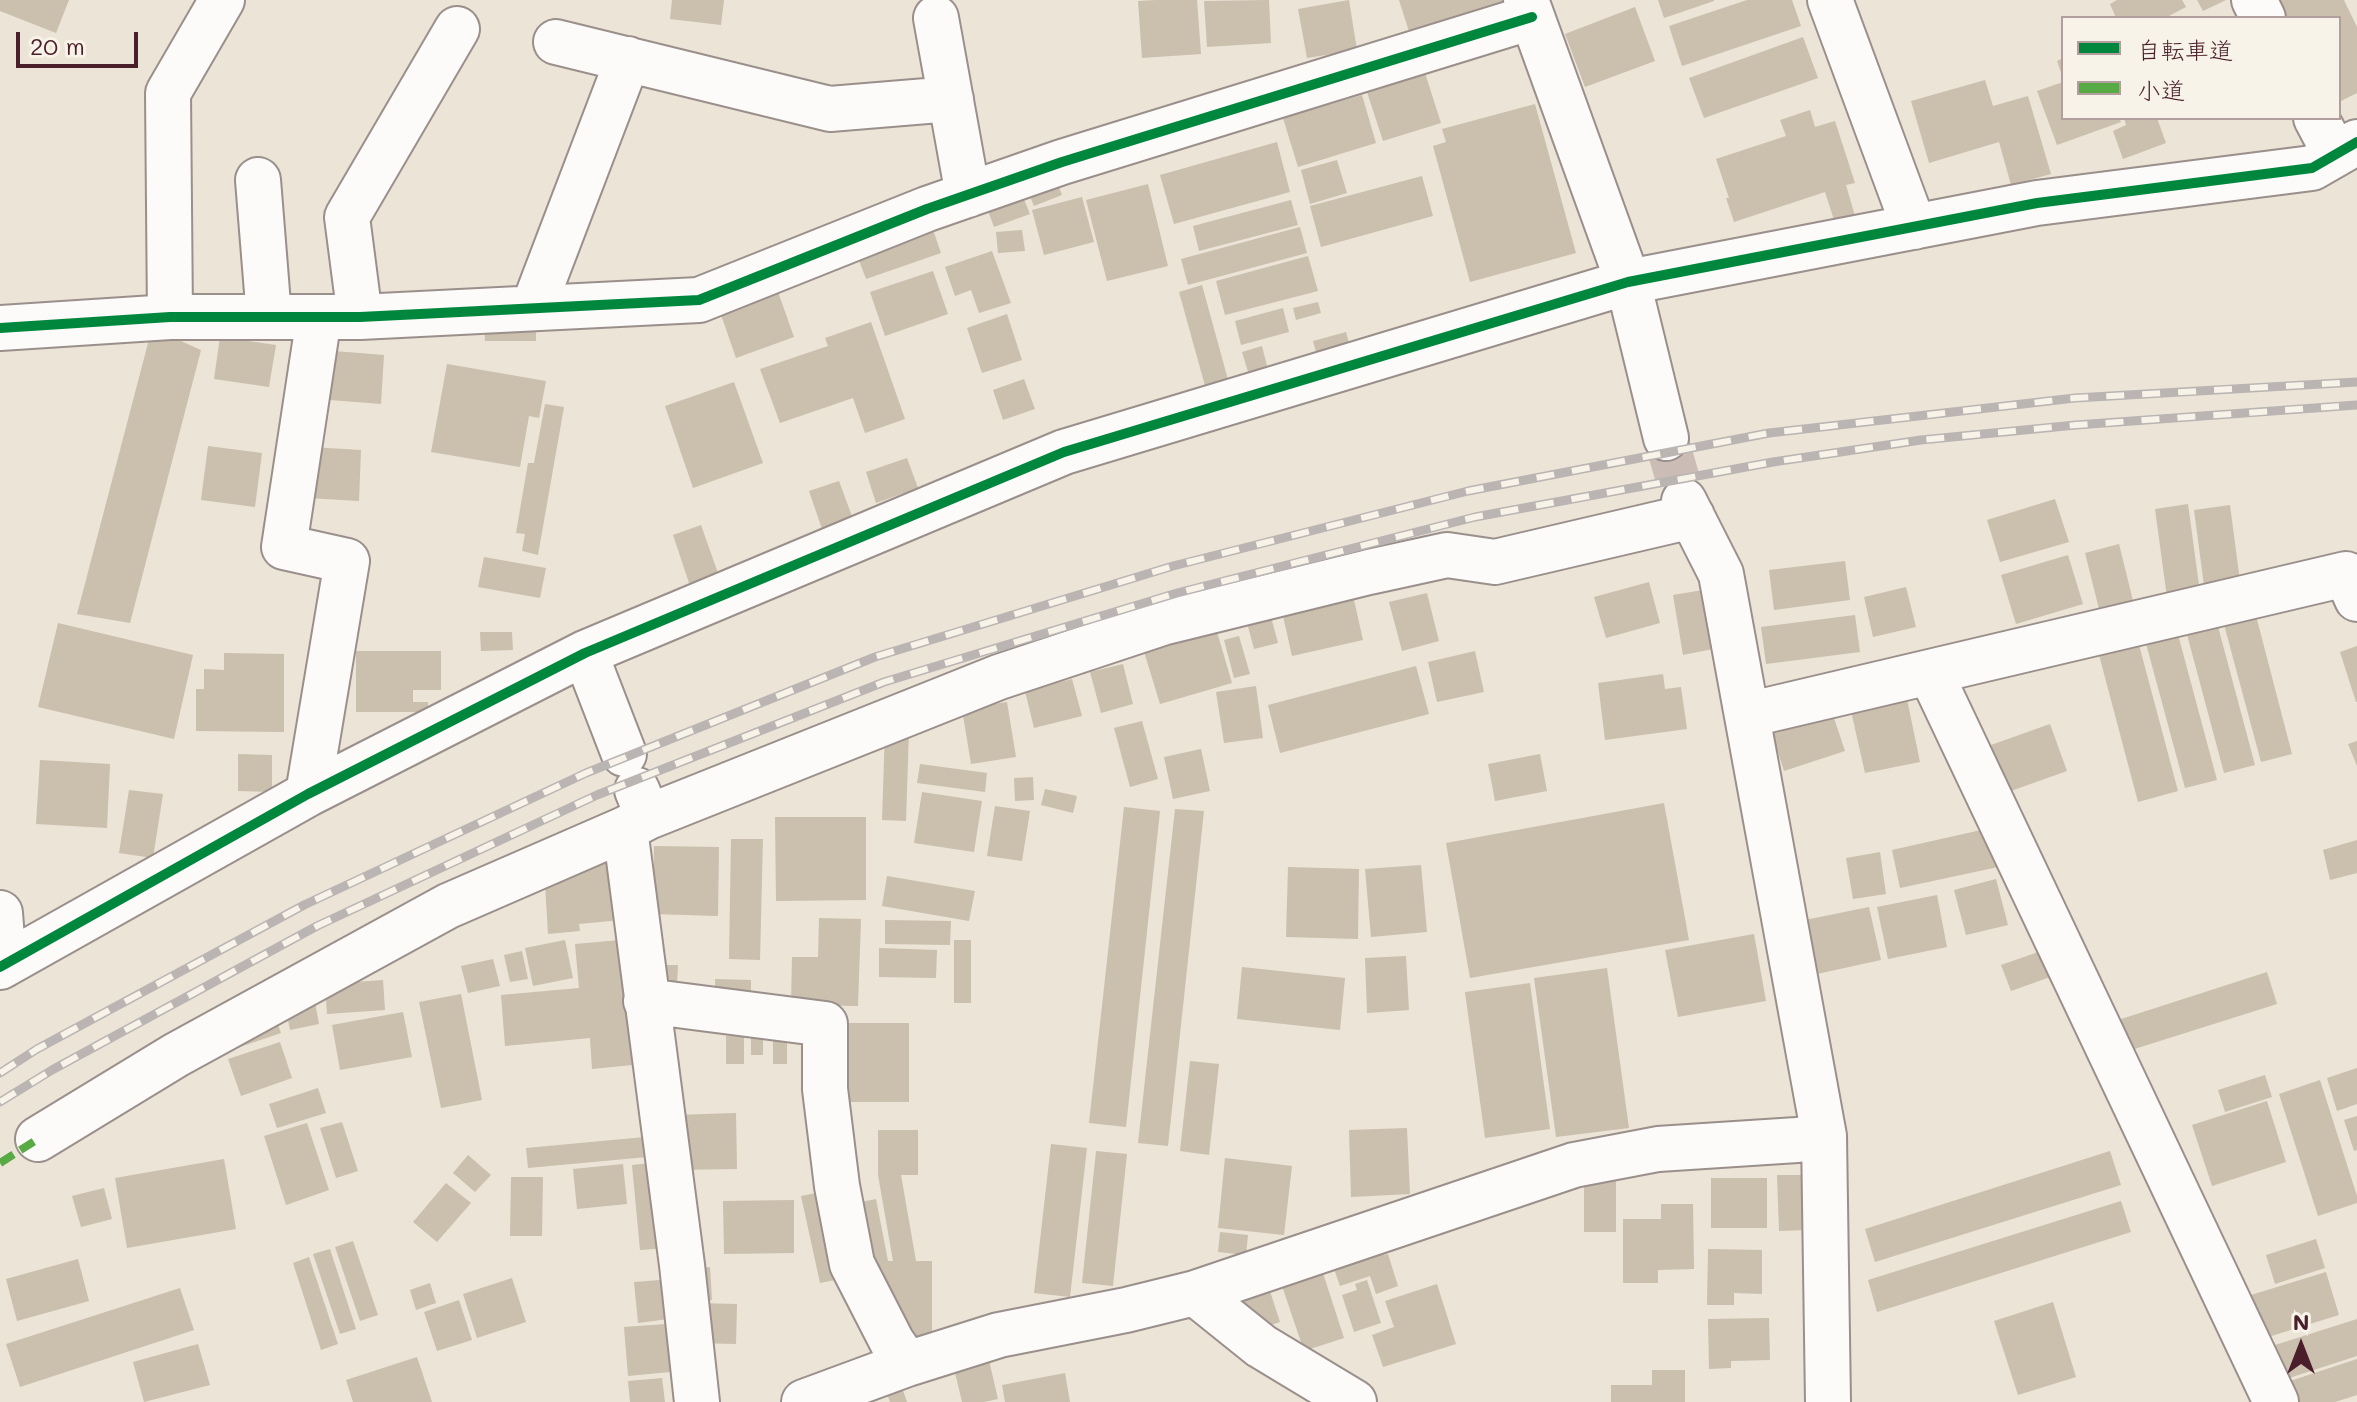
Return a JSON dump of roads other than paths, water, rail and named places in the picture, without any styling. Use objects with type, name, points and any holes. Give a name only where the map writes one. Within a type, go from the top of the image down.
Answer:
[{"type":"street","points":[[170,317],[168,93],[222,0]]},
{"type":"street","points":[[1830,0],[1914,227]]},
{"type":"street","points":[[0,328],[170,317],[339,317],[699,300],[927,209],[1529,8],[1628,282],[1666,438]]},
{"type":"street","points":[[936,18],[968,195]]},
{"type":"street","points":[[308,794],[347,561],[284,547],[339,317],[347,217],[457,29]]},
{"type":"street","points":[[556,42],[830,109],[951,99]]},
{"type":"street","points":[[533,308],[628,59]]},
{"type":"street","points":[[0,913],[2,966],[308,794],[585,653],[1064,452],[1628,282],[2037,203],[2312,168],[2336,138]]},
{"type":"street","points":[[258,180],[269,317]]},
{"type":"street","points":[[38,1139],[176,1055],[448,906],[634,798],[1162,623],[1447,555],[1495,562],[1688,508],[1721,574],[1824,1136],[1828,1402]]},
{"type":"street","points":[[1747,715],[2346,574],[2357,599]]},
{"type":"street","points":[[585,653],[634,798],[646,1001],[682,1265],[697,1402]]},
{"type":"street","points":[[1930,672],[2276,1402]]},
{"type":"street","points":[[646,1001],[825,1024],[825,1089],[837,1186],[852,1264],[892,1342],[907,1364]]},
{"type":"street","points":[[804,1402],[907,1364],[999,1335],[1195,1293],[1574,1165],[1658,1149],[1824,1136]]},
{"type":"street","points":[[1195,1293],[1261,1346],[1354,1402]]},
{"type":"tunnel","points":[[1666,438],[1684,501]]},
{"type":"railway","points":[[0,1073],[37,1049],[304,905],[586,773],[875,657],[1173,566],[1468,491],[1769,433],[2075,398],[2357,382]]},
{"type":"railway","points":[[0,1102],[52,1070],[317,926],[597,795],[884,682],[1177,593],[1475,517],[1773,462],[1921,440],[2076,425],[2357,405]]}]
